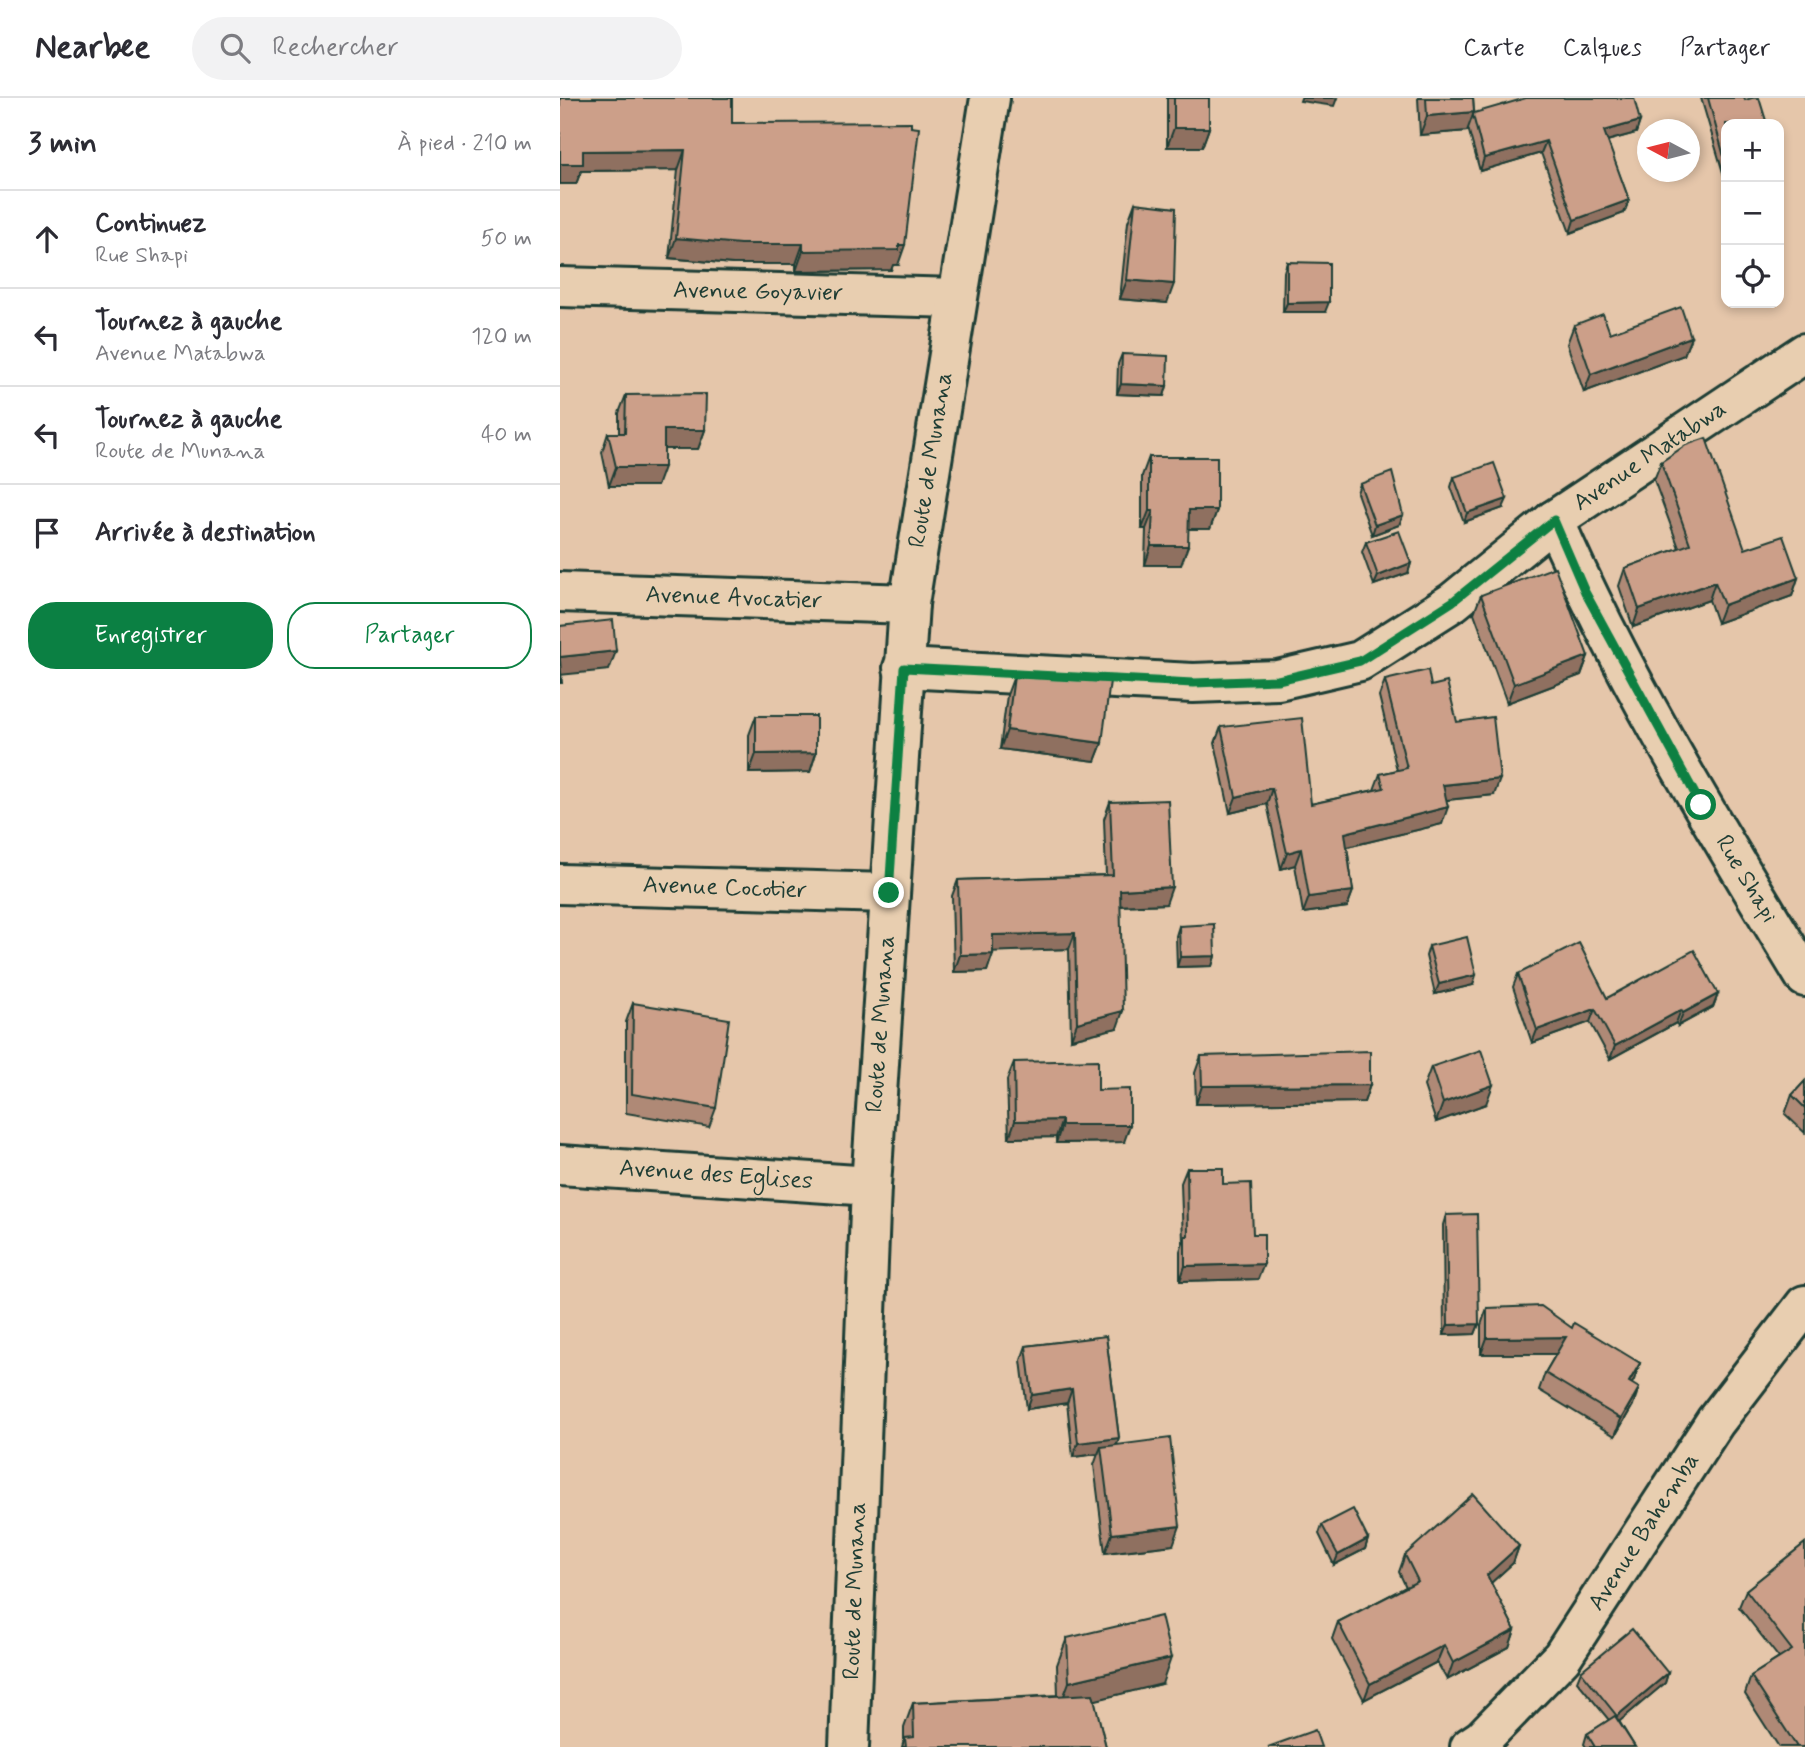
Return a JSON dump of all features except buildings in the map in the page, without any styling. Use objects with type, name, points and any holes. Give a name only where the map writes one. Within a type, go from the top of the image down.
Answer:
[{"type":"street","name":"Route de Munana","points":[[849,1747],[871,1186],[909,604],[990,98]]},
{"type":"street","name":"Avenue Goyavier","points":[[560,287],[957,298]]},
{"type":"street","name":"Avenue Matabwa","points":[[904,668],[1193,683],[1278,680],[1360,661],[1452,602],[1554,520],[1805,353]]},
{"type":"street","name":"Rue Shapi","points":[[1554,520],[1585,592],[1701,805],[1805,977]]},
{"type":"street","name":"Avenue Avocatier","points":[[560,592],[909,604]]},
{"type":"street","name":"Avenue Cocotier","points":[[560,884],[889,893]]},
{"type":"street","name":"Avenue des Eglises","points":[[560,1165],[871,1186]]},
{"type":"street","name":"Avenue Bahemba","points":[[1470,1747],[1482,1739],[1562,1657],[1715,1422],[1805,1305]]},
{"type":"route","points":[[889,893],[904,668],[1193,683],[1278,680],[1360,661],[1452,602],[1554,520],[1585,592],[1701,805]]}]
